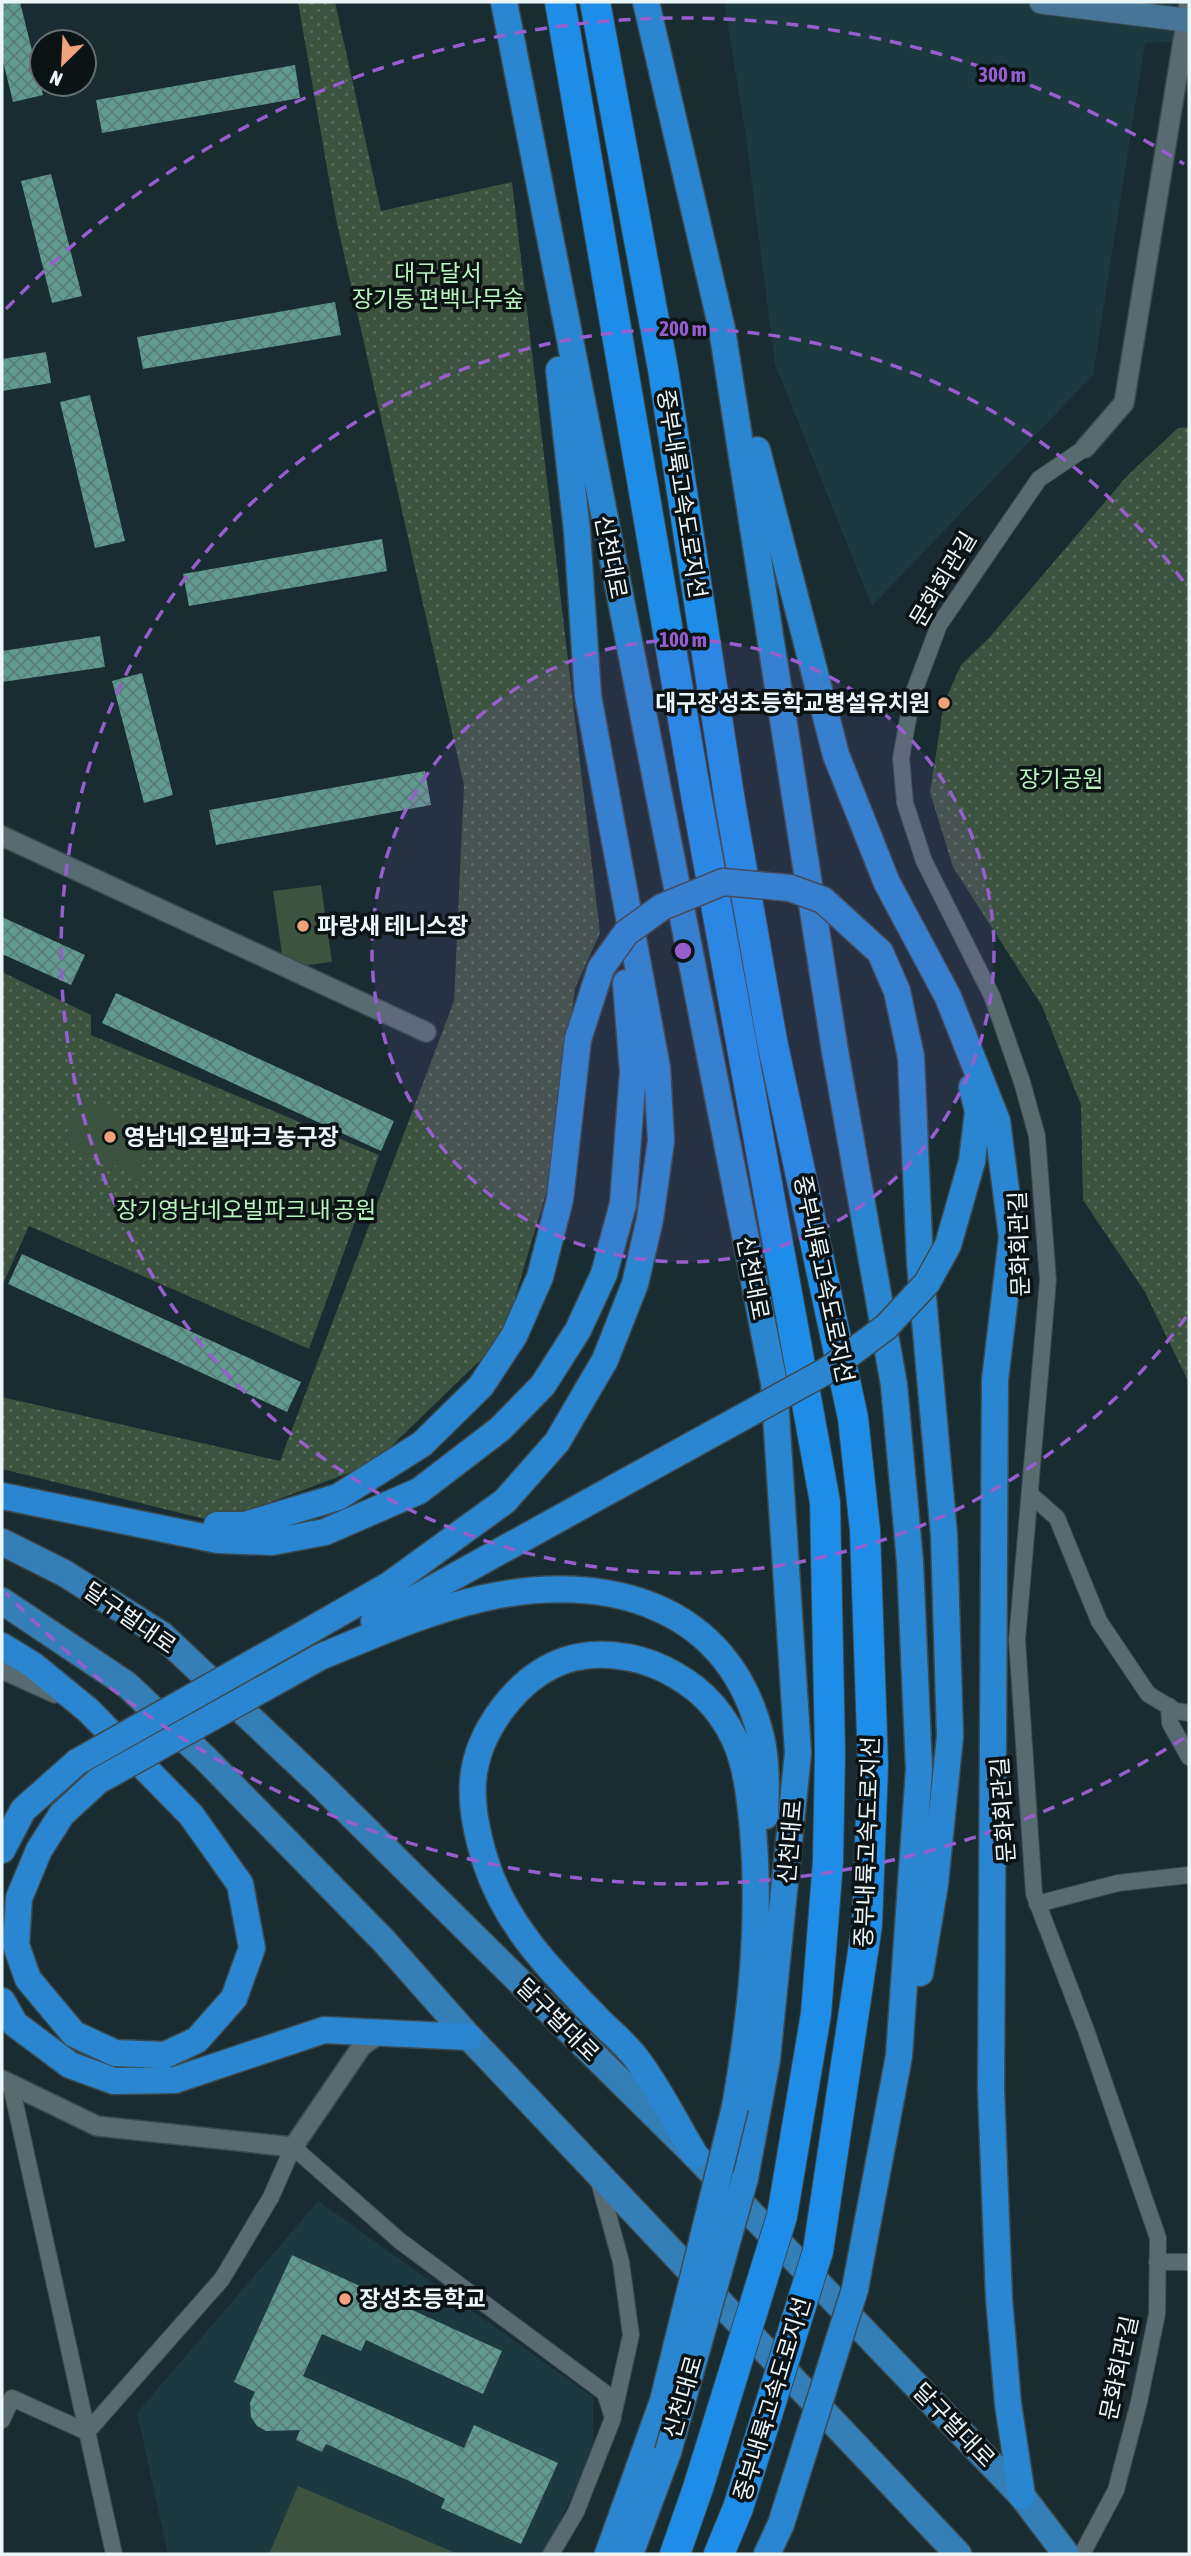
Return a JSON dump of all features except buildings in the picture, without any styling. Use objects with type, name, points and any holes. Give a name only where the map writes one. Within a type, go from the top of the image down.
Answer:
[{"type":"highway","name":"신천대로","points":[[504,2],[774,1382],[798,1754],[767,2059],[745,2178],[667,2452],[630,2554]]},
{"type":"highway","name":"중부내륙고속도로지선","points":[[560,2],[692,775],[825,1502],[830,1752],[828,1861],[816,2014],[782,2216],[675,2554]]},
{"type":"highway","name":"중부내륙고속도로지선","points":[[594,2],[663,369],[730,802],[768,1014],[853,1418],[862,1505],[873,1765],[867,1925],[818,2251],[738,2508],[719,2554]]},
{"type":"highway","points":[[646,5],[722,329],[833,1037],[894,1384],[910,1562],[919,1769],[900,2056]]},
{"type":"highway","points":[[2,1850],[23,1810],[77,1762],[389,1585],[505,1501],[557,1442],[605,1360],[635,1284],[650,1219],[660,1129],[657,1068],[588,696],[577,531],[539,186]]},
{"type":"highway","points":[[722,329],[742,390],[784,563],[836,755],[887,883],[948,997],[997,1121],[1012,1237],[995,1380],[991,2090],[999,2298],[1008,2404],[1022,2496]]},
{"type":"highway","points":[[2,1496],[218,1540],[272,1542],[325,1532],[419,1491],[500,1429],[542,1385],[578,1330],[604,1274],[623,1204],[633,1072],[614,838]]},
{"type":"highway","points":[[156,1526],[245,1525],[338,1497],[422,1444],[481,1386],[514,1336],[540,1277],[560,1199],[578,1039],[601,968],[626,933],[662,907],[723,882],[790,888],[823,900],[880,952],[897,991],[911,1057],[920,1263],[944,1535],[950,1736],[935,1884],[918,1984],[900,2056],[855,2289],[781,2524],[767,2554]]},
{"type":"highway","points":[[2,1646],[33,1665],[88,1710],[191,1815],[240,1884],[252,1948],[234,1998],[197,2040],[165,2055],[115,2053],[74,2034],[28,1979],[16,1945],[19,1898],[39,1850],[62,1814],[98,1781],[320,1657],[388,1612],[828,1370],[886,1327],[927,1283],[948,1245],[972,1161],[978,1111],[948,997]]},
{"type":"highway","points":[[320,1657],[425,1614],[486,1598],[568,1588],[608,1591],[643,1600],[676,1616],[702,1634],[723,1656],[740,1682],[754,1713],[765,1769],[765,1815],[747,2043],[735,2107],[663,2401],[608,2554]]},
{"type":"highway","points":[[695,2155],[636,2058],[556,1976],[517,1928],[499,1896],[478,1835],[473,1781],[478,1758],[499,1713],[527,1683],[562,1661],[579,1656],[630,1658],[656,1665],[704,1694],[720,1713],[743,1762],[758,1893]]},
{"type":"highway","points":[[2,2001],[15,2024],[70,2065],[114,2081],[175,2080],[324,2030],[469,2037]]},
{"type":"main road","points":[[1041,2],[1188,14]]},
{"type":"main road","name":"달구벌대로","points":[[2,1542],[64,1573],[162,1636],[320,1784],[695,2155],[1022,2496],[1066,2554]]},
{"type":"main road","points":[[2,1601],[126,1684],[205,1758],[383,1940],[469,2037],[958,2554]]},
{"type":"street","name":"문화회관길","points":[[1082,2554],[1116,2490],[1139,2402],[1157,2314],[1158,2238],[1126,2141],[1034,1894],[1017,1640],[1048,1280],[1037,1136],[1022,1082],[992,996],[923,860],[905,803],[901,758],[912,697],[939,625],[1039,479],[1085,447],[1124,403],[1188,14]]},
{"type":"street","points":[[2,836],[426,1032]]},
{"type":"street","points":[[1031,1495],[1056,1518],[1099,1621],[1149,1694],[1169,1706],[1189,1713]]},
{"type":"street","points":[[2,1669],[88,1710]]},
{"type":"street","points":[[1169,1706],[1170,1723],[1189,1757]]},
{"type":"street","points":[[1037,1904],[1118,1884],[1189,1875]]},
{"type":"street","points":[[88,2432],[222,2279],[271,2197],[293,2147],[362,2046],[383,2031]]},
{"type":"street","points":[[5,2079],[97,2126],[293,2147],[400,2241],[605,2393],[613,2418]]},
{"type":"street","points":[[5,2079],[114,2554]]},
{"type":"street","points":[[551,2554],[576,2512],[613,2418],[631,2335],[621,2262],[597,2172]]},
{"type":"street","points":[[1157,2262],[1189,2262]]},
{"type":"street","points":[[2,2420],[7,2396],[88,2432]]},
{"type":"shaded area","points":[[724,2],[1189,2],[1189,41],[1145,43],[1093,375],[872,606],[775,364],[745,129]]},
{"type":"shaded area","name":"장성초등학교","points":[[318,2201],[593,2397],[593,2453],[544,2554],[168,2554],[137,2413]]},
{"type":"green space","name":"대구 달서 장기동 편백나무숲","points":[[298,2],[335,2],[381,211],[512,182],[600,933],[575,988],[552,1173],[503,1338],[373,1464],[217,1522],[2,1469],[2,1397],[280,1461],[454,1001],[464,785],[336,219]]},
{"type":"green space","name":"장기공원","points":[[1189,427],[1189,1383],[1145,1292],[1083,1200],[1081,1105],[1042,1006],[953,867],[930,792],[944,703],[961,665],[990,637],[1127,476],[1178,428]]},
{"type":"green space","name":"파랑새 테니스장","points":[[321,885],[332,962],[284,968],[273,891]]},
{"type":"green space","name":"장기영남네오빌파크 내 공원","points":[[2,972],[91,1015],[91,1035],[379,1155],[309,1349],[29,1226],[2,1286],[2,1122],[5,1116],[2,1114]]},
{"type":"green space","name":"영남네오빌파크 농구장","points":[[82,1099],[157,1134],[137,1176],[63,1141]]},
{"type":"green space","points":[[298,2486],[458,2554],[269,2554]]},
{"type":"place","name":"대구장성초등학교병설유치원","points":[[944,703]]},
{"type":"place","name":"파랑새 테니스장","points":[[303,926]]},
{"type":"place","name":"영남네오빌파크 농구장","points":[[110,1137]]},
{"type":"place","name":"장성초등학교","points":[[345,2299]]}]
